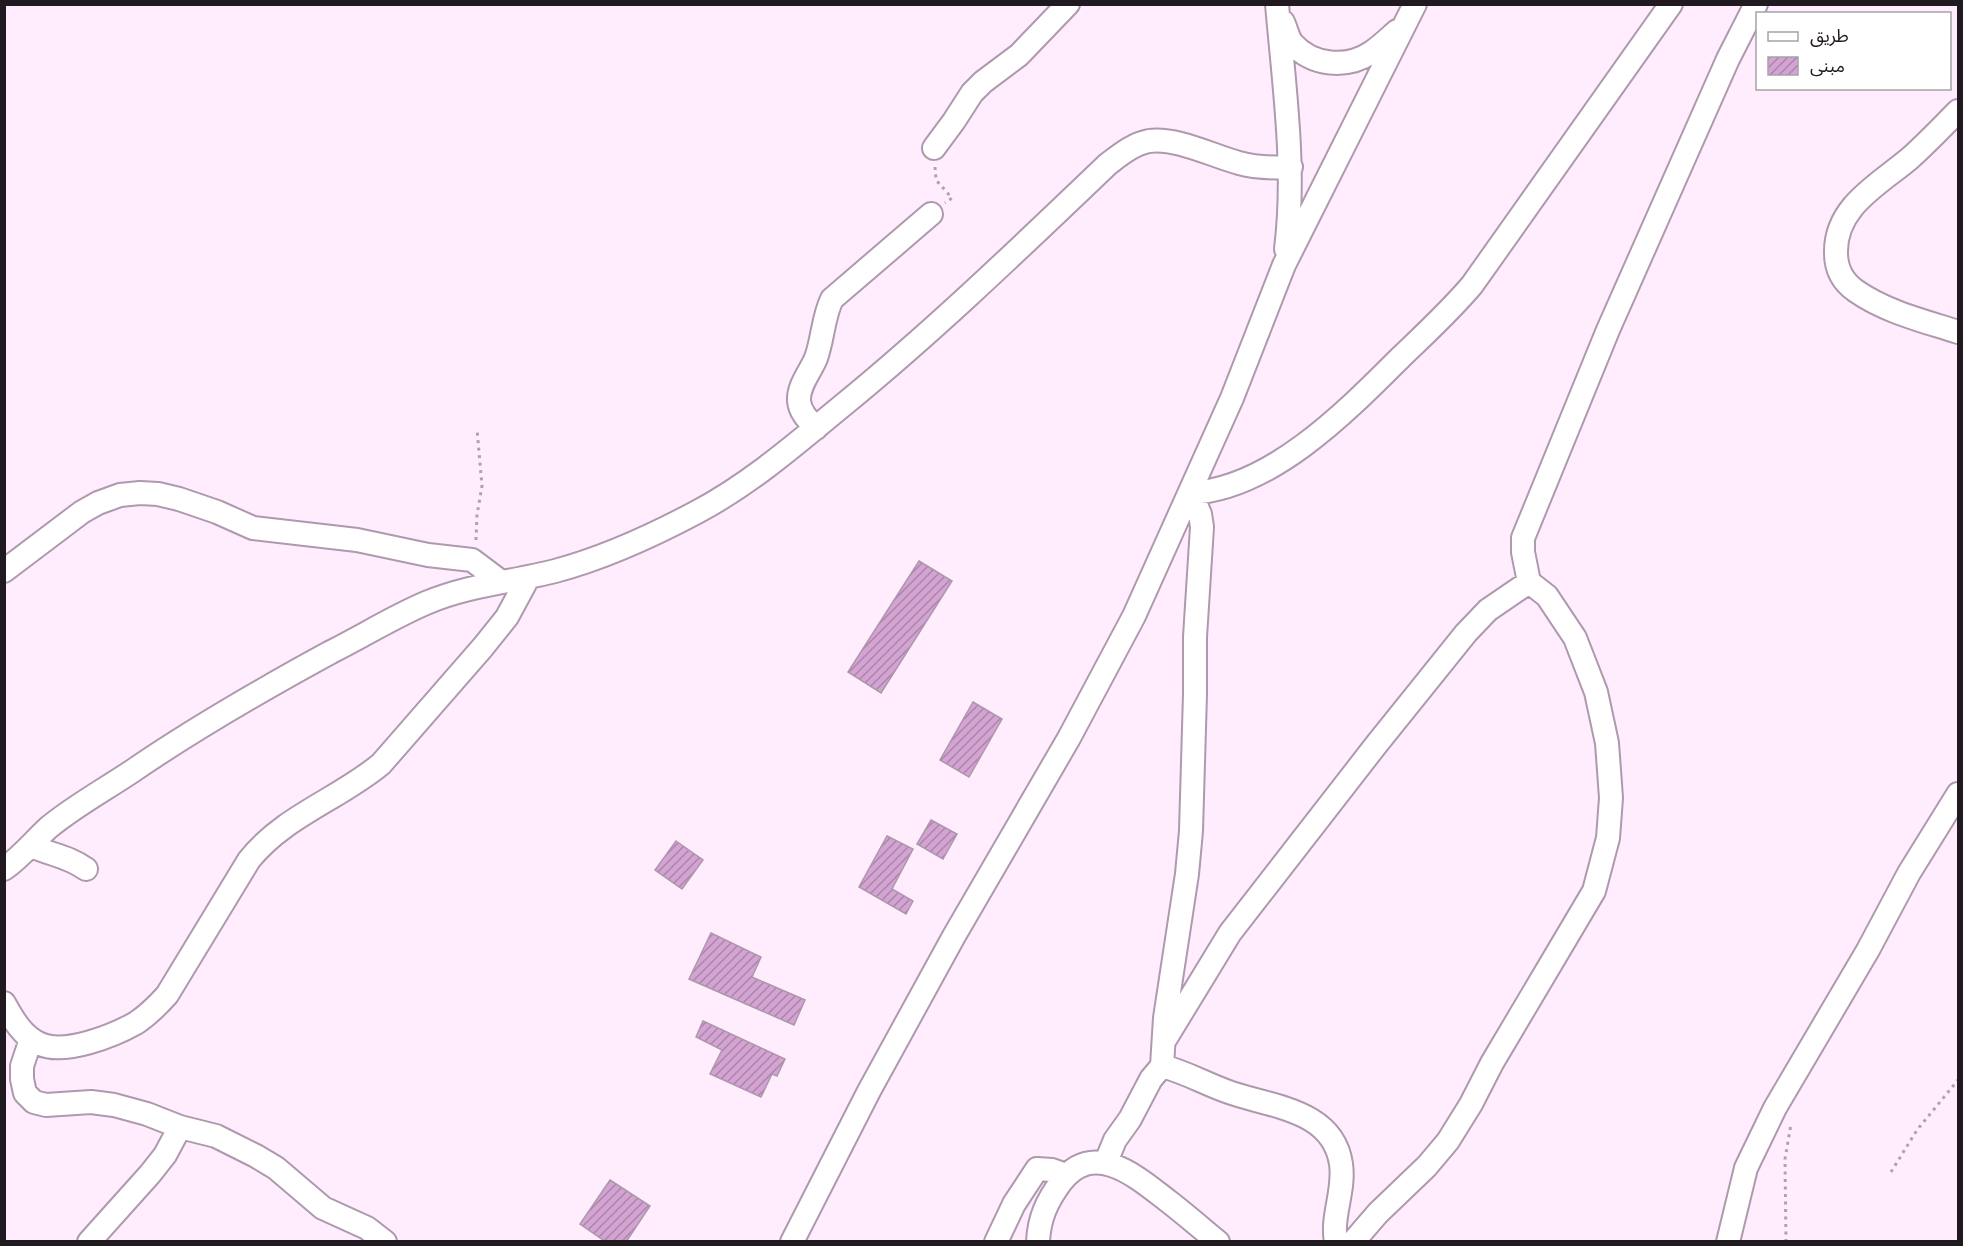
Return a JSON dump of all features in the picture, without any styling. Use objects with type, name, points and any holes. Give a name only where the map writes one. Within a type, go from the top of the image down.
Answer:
[{"type":"street","points":[[934,148],[972,93],[1020,55],[1068,4]]},
{"type":"street","points":[[1277,4],[1290,41],[1309,58],[1329,63],[1353,61],[1371,53],[1410,14]]},
{"type":"street","points":[[1277,4],[1290,167],[1290,216],[1284,265]]},
{"type":"street","points":[[1191,493],[1209,492],[1235,484],[1276,464],[1338,416],[1449,312],[1472,285],[1671,4]]},
{"type":"street","points":[[1353,1242],[1378,1213],[1427,1166],[1448,1141],[1594,891],[1608,838],[1611,798],[1607,743],[1596,692],[1575,638],[1547,596],[1529,582],[1523,552],[1523,538],[1608,330],[1728,59],[1756,4]]},
{"type":"street","points":[[792,1242],[869,1091],[954,936],[1075,728],[1134,616],[1232,398],[1284,265],[1410,14]]},
{"type":"street","points":[[1959,111],[1909,159],[1868,189],[1841,225],[1836,242],[1836,261],[1841,277],[1854,290],[1878,304],[1959,332]]},
{"type":"street","points":[[4,869],[32,846],[49,828],[144,763],[273,683],[395,617],[462,589],[528,578],[597,557],[648,537],[699,512],[766,468],[905,354],[989,278],[1108,164],[1129,149],[1149,141],[1164,142],[1241,164],[1268,168],[1290,167]]},
{"type":"street","points":[[816,428],[804,416],[799,402],[801,389],[816,358],[824,332],[827,309],[832,299],[931,214]]},
{"type":"street","points":[[4,571],[82,512],[120,495],[140,493],[179,499],[253,528],[357,540],[428,555],[472,560],[500,581]]},
{"type":"street","points":[[1106,1162],[1115,1140],[1130,1119],[1151,1079],[1162,1066],[1169,987],[1187,874],[1191,831],[1195,637],[1202,527],[1200,514],[1191,493]]},
{"type":"street","points":[[4,1003],[16,1025],[31,1039],[41,1045],[54,1048],[76,1047],[117,1032],[153,1010],[167,994],[261,844],[319,804],[362,780],[381,764],[489,640],[507,617],[528,578]]},
{"type":"street","points":[[1164,1042],[1230,933],[1376,745],[1466,633],[1488,610],[1529,582]]},
{"type":"street","points":[[1728,1242],[1746,1168],[1775,1108],[1863,961],[1909,873],[1959,794]]},
{"type":"street","points":[[32,846],[62,855],[86,869]]},
{"type":"street","points":[[31,1039],[22,1066],[22,1079],[25,1093],[34,1102],[46,1105],[91,1102],[114,1105],[147,1114],[180,1127],[216,1136],[276,1168],[323,1208],[367,1228],[385,1242]]},
{"type":"street","points":[[1162,1066],[1186,1072],[1225,1091],[1285,1107],[1316,1122],[1330,1134],[1341,1165],[1341,1185],[1334,1225],[1336,1242]]},
{"type":"street","points":[[89,1242],[150,1174],[165,1155],[180,1127]]},
{"type":"street","points":[[1038,1242],[1040,1221],[1050,1196],[1066,1175],[1088,1164],[1106,1162],[1126,1170],[1141,1180],[1218,1242]]},
{"type":"street","points":[[996,1242],[1014,1204],[1037,1169],[1052,1170],[1066,1175]]},
{"type":"path","points":[[931,214],[952,198],[936,180],[934,148]]},
{"type":"path","points":[[472,560],[482,486],[477,429]]},
{"type":"path","points":[[1892,1172],[1917,1130],[1959,1080]]},
{"type":"path","points":[[1786,1242],[1785,1159],[1793,1118]]},
{"type":"building","points":[[919,561],[952,581],[881,693],[848,672]]},
{"type":"building","points":[[973,702],[1002,719],[969,777],[940,760]]},
{"type":"building","points":[[931,820],[957,834],[943,859],[917,844]]},
{"type":"building","points":[[887,836],[913,849],[892,889],[913,901],[906,914],[859,887]]},
{"type":"building","points":[[676,841],[703,860],[682,889],[655,870]]},
{"type":"building","points":[[711,933],[761,957],[752,977],[805,1000],[794,1025],[689,979]]},
{"type":"building","points":[[703,1021],[785,1059],[777,1076],[772,1074],[761,1097],[710,1074],[722,1050],[696,1037]]},
{"type":"building","points":[[610,1180],[650,1206],[626,1242],[606,1242],[580,1224]]}]
